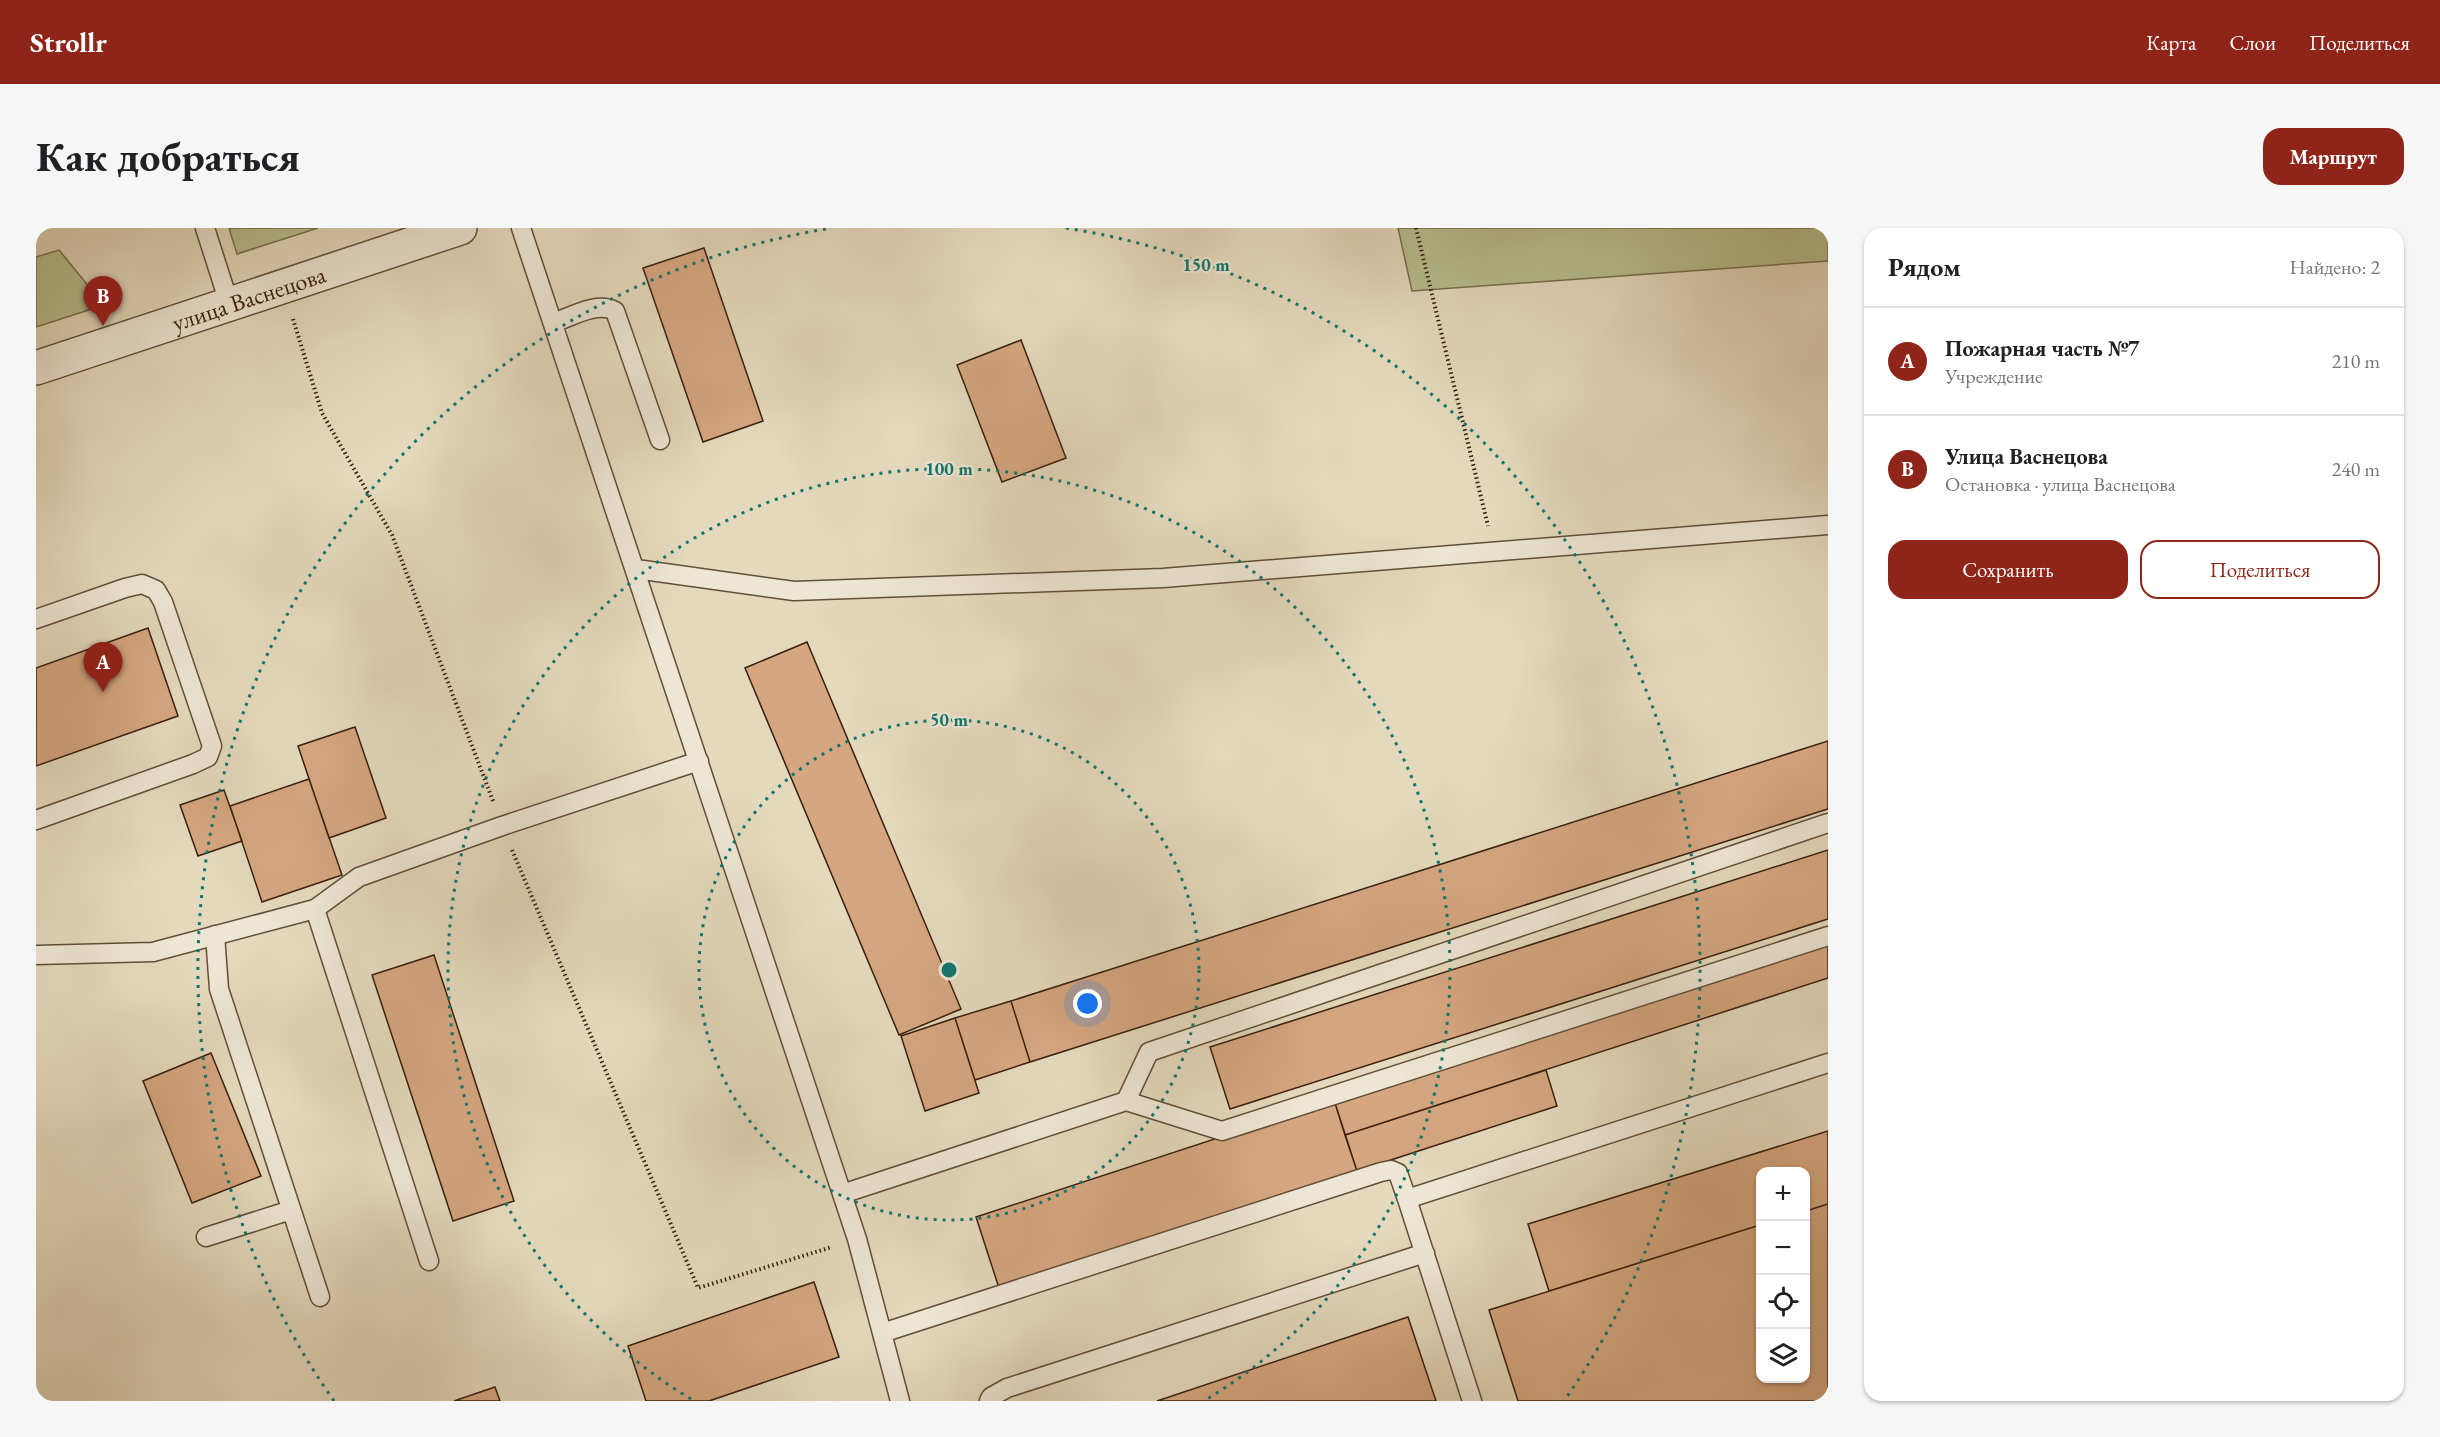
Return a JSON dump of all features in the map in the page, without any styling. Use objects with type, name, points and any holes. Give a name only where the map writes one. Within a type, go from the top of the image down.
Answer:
[{"type":"street","name":"улица Васнецова","points":[[36,368],[460,228]]},
{"type":"lane","points":[[205,228],[229,303]]},
{"type":"lane","points":[[521,228],[857,1239],[900,1401]]},
{"type":"lane","points":[[553,323],[598,308],[607,307],[615,311],[660,440]]},
{"type":"lane","points":[[636,569],[794,591],[1163,578],[1828,525]]},
{"type":"lane","points":[[36,619],[124,588],[142,584],[156,590],[212,746],[208,757],[193,764],[36,820]]},
{"type":"lane","points":[[36,955],[153,952],[315,909],[359,877],[502,826],[699,761]]},
{"type":"lane","points":[[1126,1101],[1149,1052],[1828,824]]},
{"type":"lane","points":[[315,909],[429,1261]]},
{"type":"lane","points":[[215,935],[219,988],[320,1297]]},
{"type":"lane","points":[[842,1194],[1126,1101],[1222,1131],[1828,936]]},
{"type":"lane","points":[[1407,1199],[1828,1063]]},
{"type":"lane","points":[[882,1333],[1391,1170],[1398,1173],[1472,1401]]},
{"type":"lane","points":[[206,1237],[291,1210]]},
{"type":"lane","points":[[989,1401],[991,1397],[1007,1388],[1425,1253]]},
{"type":"path","points":[[1416,228],[1494,550]]},
{"type":"path","points":[[292,317],[322,413],[392,536],[502,826],[698,1288],[857,1239]]},
{"type":"green space","points":[[229,228],[318,228],[237,254]]},
{"type":"green space","points":[[1398,228],[1828,228],[1828,261],[1412,291]]},
{"type":"green space","points":[[59,250],[104,305],[36,327],[36,257]]},
{"type":"building","points":[[704,248],[763,421],[703,442],[643,268]]},
{"type":"building","points":[[1021,340],[1066,458],[1002,482],[957,365]]},
{"type":"building","points":[[148,628],[178,716],[36,766],[36,668]]},
{"type":"building","points":[[807,642],[961,1009],[899,1035],[745,668]]},
{"type":"building","points":[[355,727],[386,818],[329,838],[298,746]]},
{"type":"building","points":[[1828,741],[1828,809],[1030,1062],[1011,1001]]},
{"type":"building","points":[[309,779],[342,875],[262,902],[230,806]]},
{"type":"building","points":[[224,790],[242,841],[198,856],[180,805]]},
{"type":"building","points":[[1828,850],[1828,919],[1230,1109],[1210,1047]]},
{"type":"building","points":[[1828,939],[1828,978],[1345,1135],[1334,1100]]},
{"type":"building","points":[[434,955],[514,1201],[453,1221],[372,975]]},
{"type":"building","points":[[1011,1001],[1030,1062],[975,1080],[955,1018]]},
{"type":"building","points":[[955,1018],[979,1093],[925,1111],[901,1036]]},
{"type":"building","points":[[211,1053],[261,1176],[192,1203],[143,1081]]},
{"type":"building","points":[[1546,1070],[1557,1106],[1357,1171],[1345,1135]]},
{"type":"building","points":[[1334,1100],[1357,1171],[999,1288],[976,1217]]},
{"type":"building","points":[[1828,1131],[1828,1204],[1810,1210],[1810,1167],[1756,1167],[1756,1226],[1549,1291],[1528,1224]]},
{"type":"building","points":[[1828,1204],[1828,1401],[1518,1401],[1489,1310],[1756,1226],[1756,1383],[1810,1383],[1810,1210]]},
{"type":"building","points":[[814,1282],[839,1357],[709,1401],[646,1401],[628,1346]]},
{"type":"building","points":[[1408,1317],[1436,1401],[1157,1401]]},
{"type":"building","points":[[495,1387],[500,1401],[454,1401]]},
{"type":"place","name":"Улица Васнецова","points":[[103,326]]},
{"type":"place","name":"Пожарная часть №7","points":[[103,692]]}]
